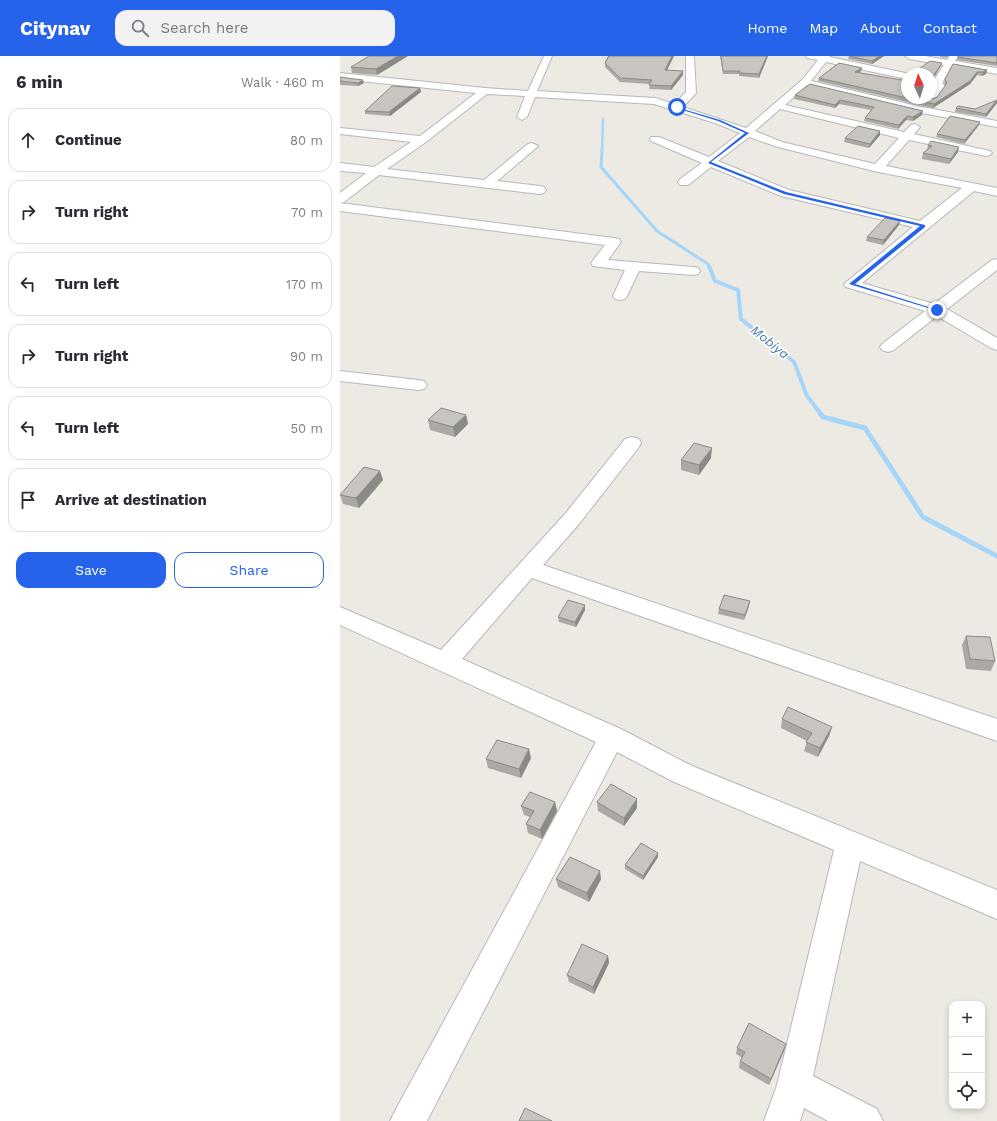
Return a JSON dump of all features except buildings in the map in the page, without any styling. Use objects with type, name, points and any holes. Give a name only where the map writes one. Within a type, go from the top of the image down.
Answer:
[{"type":"street","points":[[522,117],[548,56]]},
{"type":"street","points":[[677,107],[691,93],[690,56]]},
{"type":"street","points":[[810,56],[901,75]]},
{"type":"street","points":[[909,56],[952,59],[997,71]]},
{"type":"street","points":[[684,182],[747,133],[778,106],[805,82],[825,58]]},
{"type":"street","points":[[937,78],[952,59]]},
{"type":"street","points":[[880,71],[887,61]]},
{"type":"street","points":[[340,76],[485,91],[655,101],[719,121],[778,144],[878,168],[997,192]]},
{"type":"street","points":[[805,82],[922,110],[997,124]]},
{"type":"street","points":[[340,199],[374,172],[422,140],[485,91]]},
{"type":"street","points":[[878,168],[921,120],[922,110],[926,104]]},
{"type":"street","points":[[778,106],[851,124],[986,153]]},
{"type":"street","points":[[340,131],[422,140]]},
{"type":"street","points":[[655,139],[785,193],[923,226]]},
{"type":"street","points":[[486,184],[532,146]]},
{"type":"street","points":[[340,167],[540,190]]},
{"type":"street","points":[[971,187],[851,284],[937,310],[997,344]]},
{"type":"street","points":[[340,207],[614,242],[598,263],[693,271]]},
{"type":"street","points":[[888,347],[997,263]]},
{"type":"street","points":[[620,296],[634,266]]},
{"type":"street","points":[[342,379],[418,385]]},
{"type":"street","points":[[445,662],[572,519],[632,443]]},
{"type":"street","points":[[528,568],[997,730]]},
{"type":"street","points":[[340,615],[612,737],[681,773],[997,905]]},
{"type":"street","points":[[408,1121],[612,737]]},
{"type":"street","points":[[782,1121],[794,1085],[850,844]]},
{"type":"street","points":[[794,1085],[865,1121]]},
{"type":"waterway","name":"Mobiya","points":[[602,150],[603,119]]},
{"type":"waterway","name":"Mobiya","points":[[602,149],[601,167],[657,231],[708,264],[709,267]]},
{"type":"waterway","name":"Mobiya","points":[[709,266],[715,281],[738,290],[741,319],[794,362],[807,396],[821,414]]},
{"type":"waterway","name":"Mobiya","points":[[820,413],[823,417],[865,428],[923,517],[997,556]]},
{"type":"route","points":[[677,107],[719,121],[747,133],[709,162],[785,193],[923,226],[851,284],[937,310]]}]
